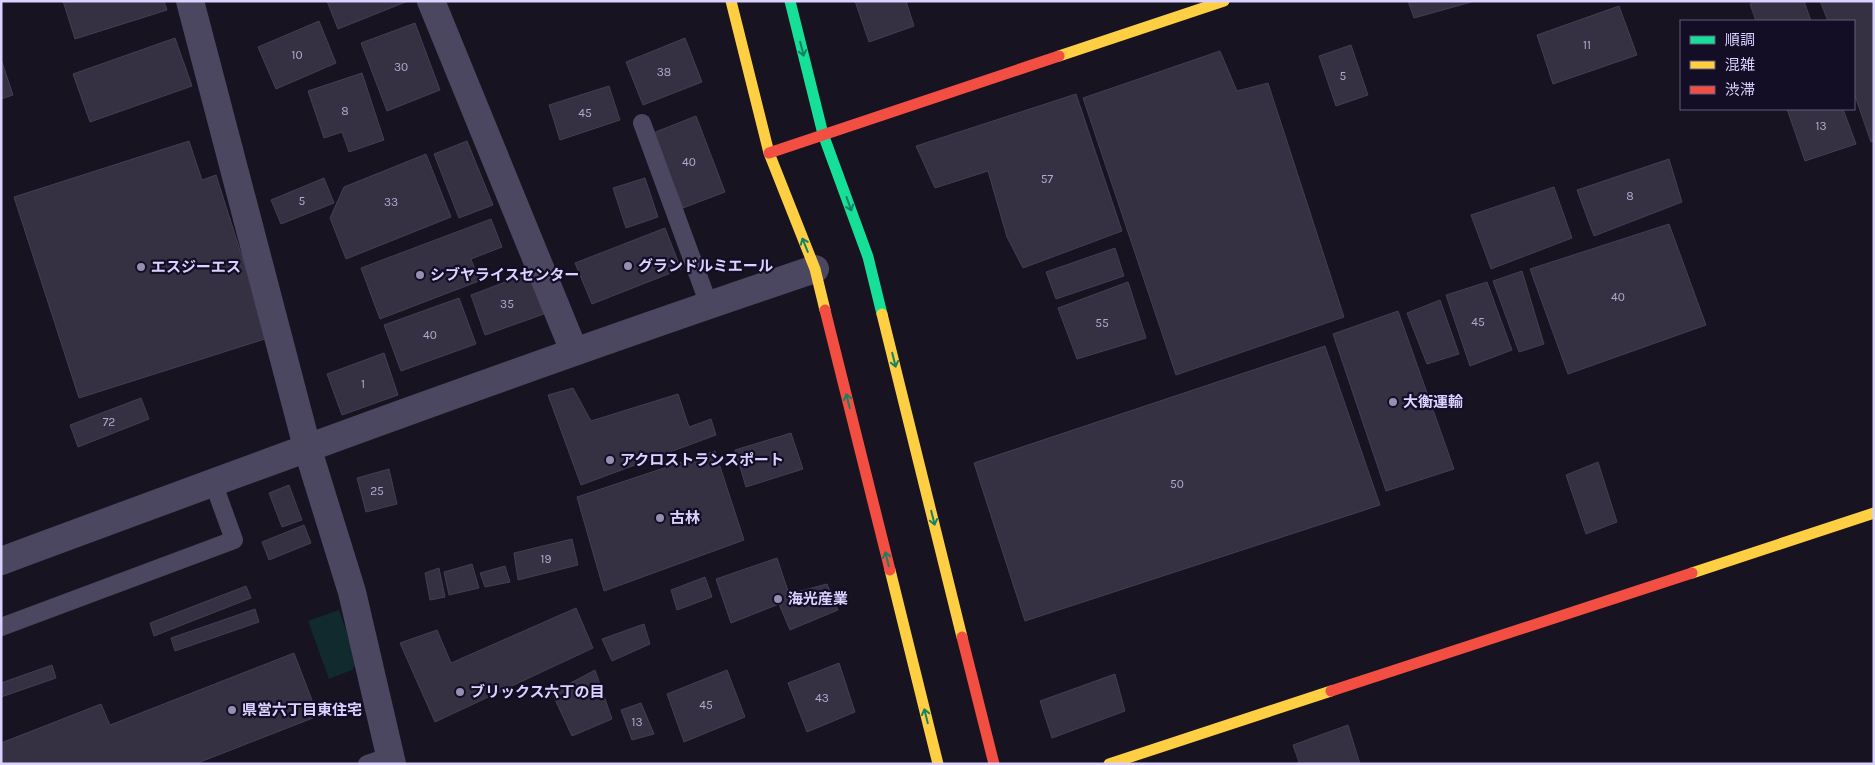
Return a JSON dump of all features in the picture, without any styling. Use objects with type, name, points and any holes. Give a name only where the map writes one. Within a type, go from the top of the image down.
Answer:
[{"type":"street","points":[[190,1],[307,447],[352,592],[383,761]]},
{"type":"street","points":[[431,1],[574,352]]},
{"type":"street","points":[[731,1],[769,153],[815,269],[938,764]]},
{"type":"street","points":[[790,1],[823,134],[868,257],[994,764]]},
{"type":"street","points":[[769,153],[1224,1]]},
{"type":"street","points":[[1,561],[307,447],[815,269]]},
{"type":"street","points":[[1109,764],[1874,513]]},
{"type":"lane","points":[[642,122],[709,305]]},
{"type":"lane","points":[[1,627],[234,540],[213,482]]},
{"type":"green space","points":[[339,610],[357,661],[352,670],[329,679],[308,621]]},
{"type":"building","points":[[63,1],[164,1],[167,10],[75,39]]},
{"type":"building","points":[[327,1],[408,1],[338,29]]},
{"type":"building","points":[[855,1],[906,1],[914,26],[869,42]]},
{"type":"building","points":[[1408,1],[1475,1],[1414,18]]},
{"type":"building","points":[[1759,1],[1804,1],[1811,20],[1756,20],[1750,4]]},
{"type":"building","points":[[1820,1],[1874,1],[1874,141],[1871,142],[1855,96],[1855,20],[1828,20]]},
{"type":"building","points":[[1619,6],[1637,55],[1553,84],[1537,35]]},
{"type":"building","points":[[319,21],[336,63],[276,89],[258,47]]},
{"type":"building","points":[[415,23],[440,90],[387,111],[361,43]]},
{"type":"building","points":[[175,38],[192,86],[90,122],[73,74]]},
{"type":"building","points":[[685,38],[702,82],[643,105],[626,62]]},
{"type":"building","points":[[1351,45],[1368,95],[1336,106],[1319,56]]},
{"type":"building","points":[[1220,51],[1237,91],[1268,83],[1344,317],[1176,375],[1083,98]]},
{"type":"building","points":[[1,59],[13,95],[1,99]]},
{"type":"building","points":[[362,73],[384,140],[349,152],[342,132],[324,138],[308,91]]},
{"type":"building","points":[[609,86],[620,120],[560,140],[549,105]]},
{"type":"building","points":[[1076,94],[1122,231],[1023,268],[1007,237],[988,171],[935,188],[916,146]]},
{"type":"building","points":[[1787,110],[1843,110],[1856,144],[1805,161]]},
{"type":"building","points":[[696,116],[725,192],[683,208],[653,133]]},
{"type":"building","name":"エスジーエス","points":[[189,141],[202,180],[216,175],[268,338],[79,398],[14,197]]},
{"type":"building","points":[[467,141],[493,205],[459,218],[434,154]]},
{"type":"building","points":[[426,154],[451,217],[346,259],[330,218],[344,187]]},
{"type":"building","points":[[1669,159],[1682,202],[1594,236],[1577,190]]},
{"type":"building","points":[[324,178],[334,203],[281,224],[271,200]]},
{"type":"building","points":[[645,178],[658,217],[626,228],[613,188]]},
{"type":"building","points":[[1554,187],[1572,238],[1491,269],[1471,215]]},
{"type":"building","name":"シブヤライスセンター","points":[[491,219],[502,247],[471,259],[479,281],[380,319],[361,268]]},
{"type":"building","points":[[1669,224],[1706,325],[1568,374],[1530,269]]},
{"type":"building","name":"グランドルミエール","points":[[665,228],[681,269],[592,304],[575,263]]},
{"type":"building","points":[[1115,248],[1124,276],[1056,299],[1046,272]]},
{"type":"building","points":[[1522,271],[1544,344],[1519,352],[1493,281]]},
{"type":"building","points":[[529,273],[544,314],[485,335],[471,295]]},
{"type":"building","points":[[1128,282],[1146,338],[1077,359],[1058,308]]},
{"type":"building","points":[[1487,282],[1512,350],[1470,366],[1446,295]]},
{"type":"building","points":[[459,298],[476,344],[401,371],[384,325]]},
{"type":"building","points":[[1440,300],[1459,354],[1427,364],[1407,313]]},
{"type":"building","name":"大衡運輸","points":[[1398,311],[1454,469],[1386,491],[1333,334]]},
{"type":"building","points":[[1325,346],[1380,505],[1025,621],[974,463]]},
{"type":"building","points":[[384,353],[398,395],[342,415],[327,374]]},
{"type":"building","name":"アクロストランスポート","points":[[573,388],[591,421],[678,394],[689,427],[711,419],[716,435],[581,485],[548,395]]},
{"type":"building","points":[[141,398],[149,419],[78,447],[70,425]]},
{"type":"building","points":[[791,433],[803,469],[746,487],[735,450]]},
{"type":"building","name":"古林","points":[[715,451],[744,540],[604,591],[577,497]]},
{"type":"building","points":[[1598,462],[1617,522],[1586,534],[1566,475]]},
{"type":"building","points":[[389,469],[397,504],[366,512],[357,478]]},
{"type":"building","points":[[289,485],[302,520],[282,527],[269,493]]},
{"type":"building","points":[[304,525],[311,543],[269,560],[262,542]]},
{"type":"building","points":[[572,539],[578,565],[518,580],[514,553]]},
{"type":"building","name":"海光産業","points":[[777,558],[789,594],[827,584],[838,610],[790,630],[779,604],[731,623],[716,579]]},
{"type":"building","points":[[472,564],[479,588],[449,595],[444,572]]},
{"type":"building","points":[[505,566],[510,582],[485,587],[480,573]]},
{"type":"building","points":[[439,568],[445,597],[430,600],[425,573]]},
{"type":"building","points":[[705,577],[712,597],[677,610],[671,590]]},
{"type":"building","points":[[246,586],[251,598],[154,636],[150,623]]},
{"type":"building","name":"ブリックス六丁の目","points":[[576,608],[593,648],[435,722],[400,643],[437,630],[451,663]]},
{"type":"building","points":[[255,609],[259,622],[175,651],[171,638]]},
{"type":"building","points":[[644,624],[650,644],[612,661],[602,639]]},
{"type":"building","name":"県営六丁目東住宅","points":[[294,653],[318,716],[195,764],[1,764],[1,743],[101,704],[110,725]]},
{"type":"building","points":[[839,663],[855,712],[807,732],[788,683]]},
{"type":"building","points":[[52,665],[56,678],[1,697],[1,683]]},
{"type":"building","points":[[595,670],[612,719],[572,736],[552,693]]},
{"type":"building","points":[[727,670],[745,717],[684,742],[667,694]]},
{"type":"building","points":[[1115,674],[1125,711],[1052,738],[1040,701]]},
{"type":"building","points":[[641,703],[654,734],[632,740],[621,710]]},
{"type":"building","points":[[1348,725],[1360,764],[1295,764],[1299,762],[1293,745]]},
{"type":"traffic: fast","points":[[790,1],[823,134],[868,257],[882,314]]},
{"type":"traffic: slow","points":[[731,1],[769,153],[815,269],[825,310]]},
{"type":"traffic: slow","points":[[1059,56],[1224,1]]},
{"type":"traffic: slow","points":[[882,314],[962,637]]},
{"type":"traffic: slow","points":[[1692,573],[1874,513]]},
{"type":"traffic: slow","points":[[890,570],[938,764]]},
{"type":"traffic: slow","points":[[1109,764],[1331,691]]},
{"type":"traffic: jam","points":[[769,153],[1059,56]]},
{"type":"traffic: jam","points":[[825,310],[890,570]]},
{"type":"traffic: jam","points":[[1331,691],[1692,573]]},
{"type":"traffic: jam","points":[[962,637],[994,764]]},
{"type":"place","name":"グランドルミエール","points":[[628,266]]},
{"type":"place","name":"エスジーエス","points":[[141,267]]},
{"type":"place","name":"シブヤライスセンター","points":[[420,275]]},
{"type":"place","name":"大衡運輸","points":[[1393,402]]},
{"type":"place","name":"アクロストランスポート","points":[[610,460]]},
{"type":"place","name":"古林","points":[[660,518]]},
{"type":"place","name":"海光産業","points":[[778,599]]},
{"type":"place","name":"ブリックス六丁の目","points":[[460,692]]},
{"type":"place","name":"県営六丁目東住宅","points":[[232,710]]}]
